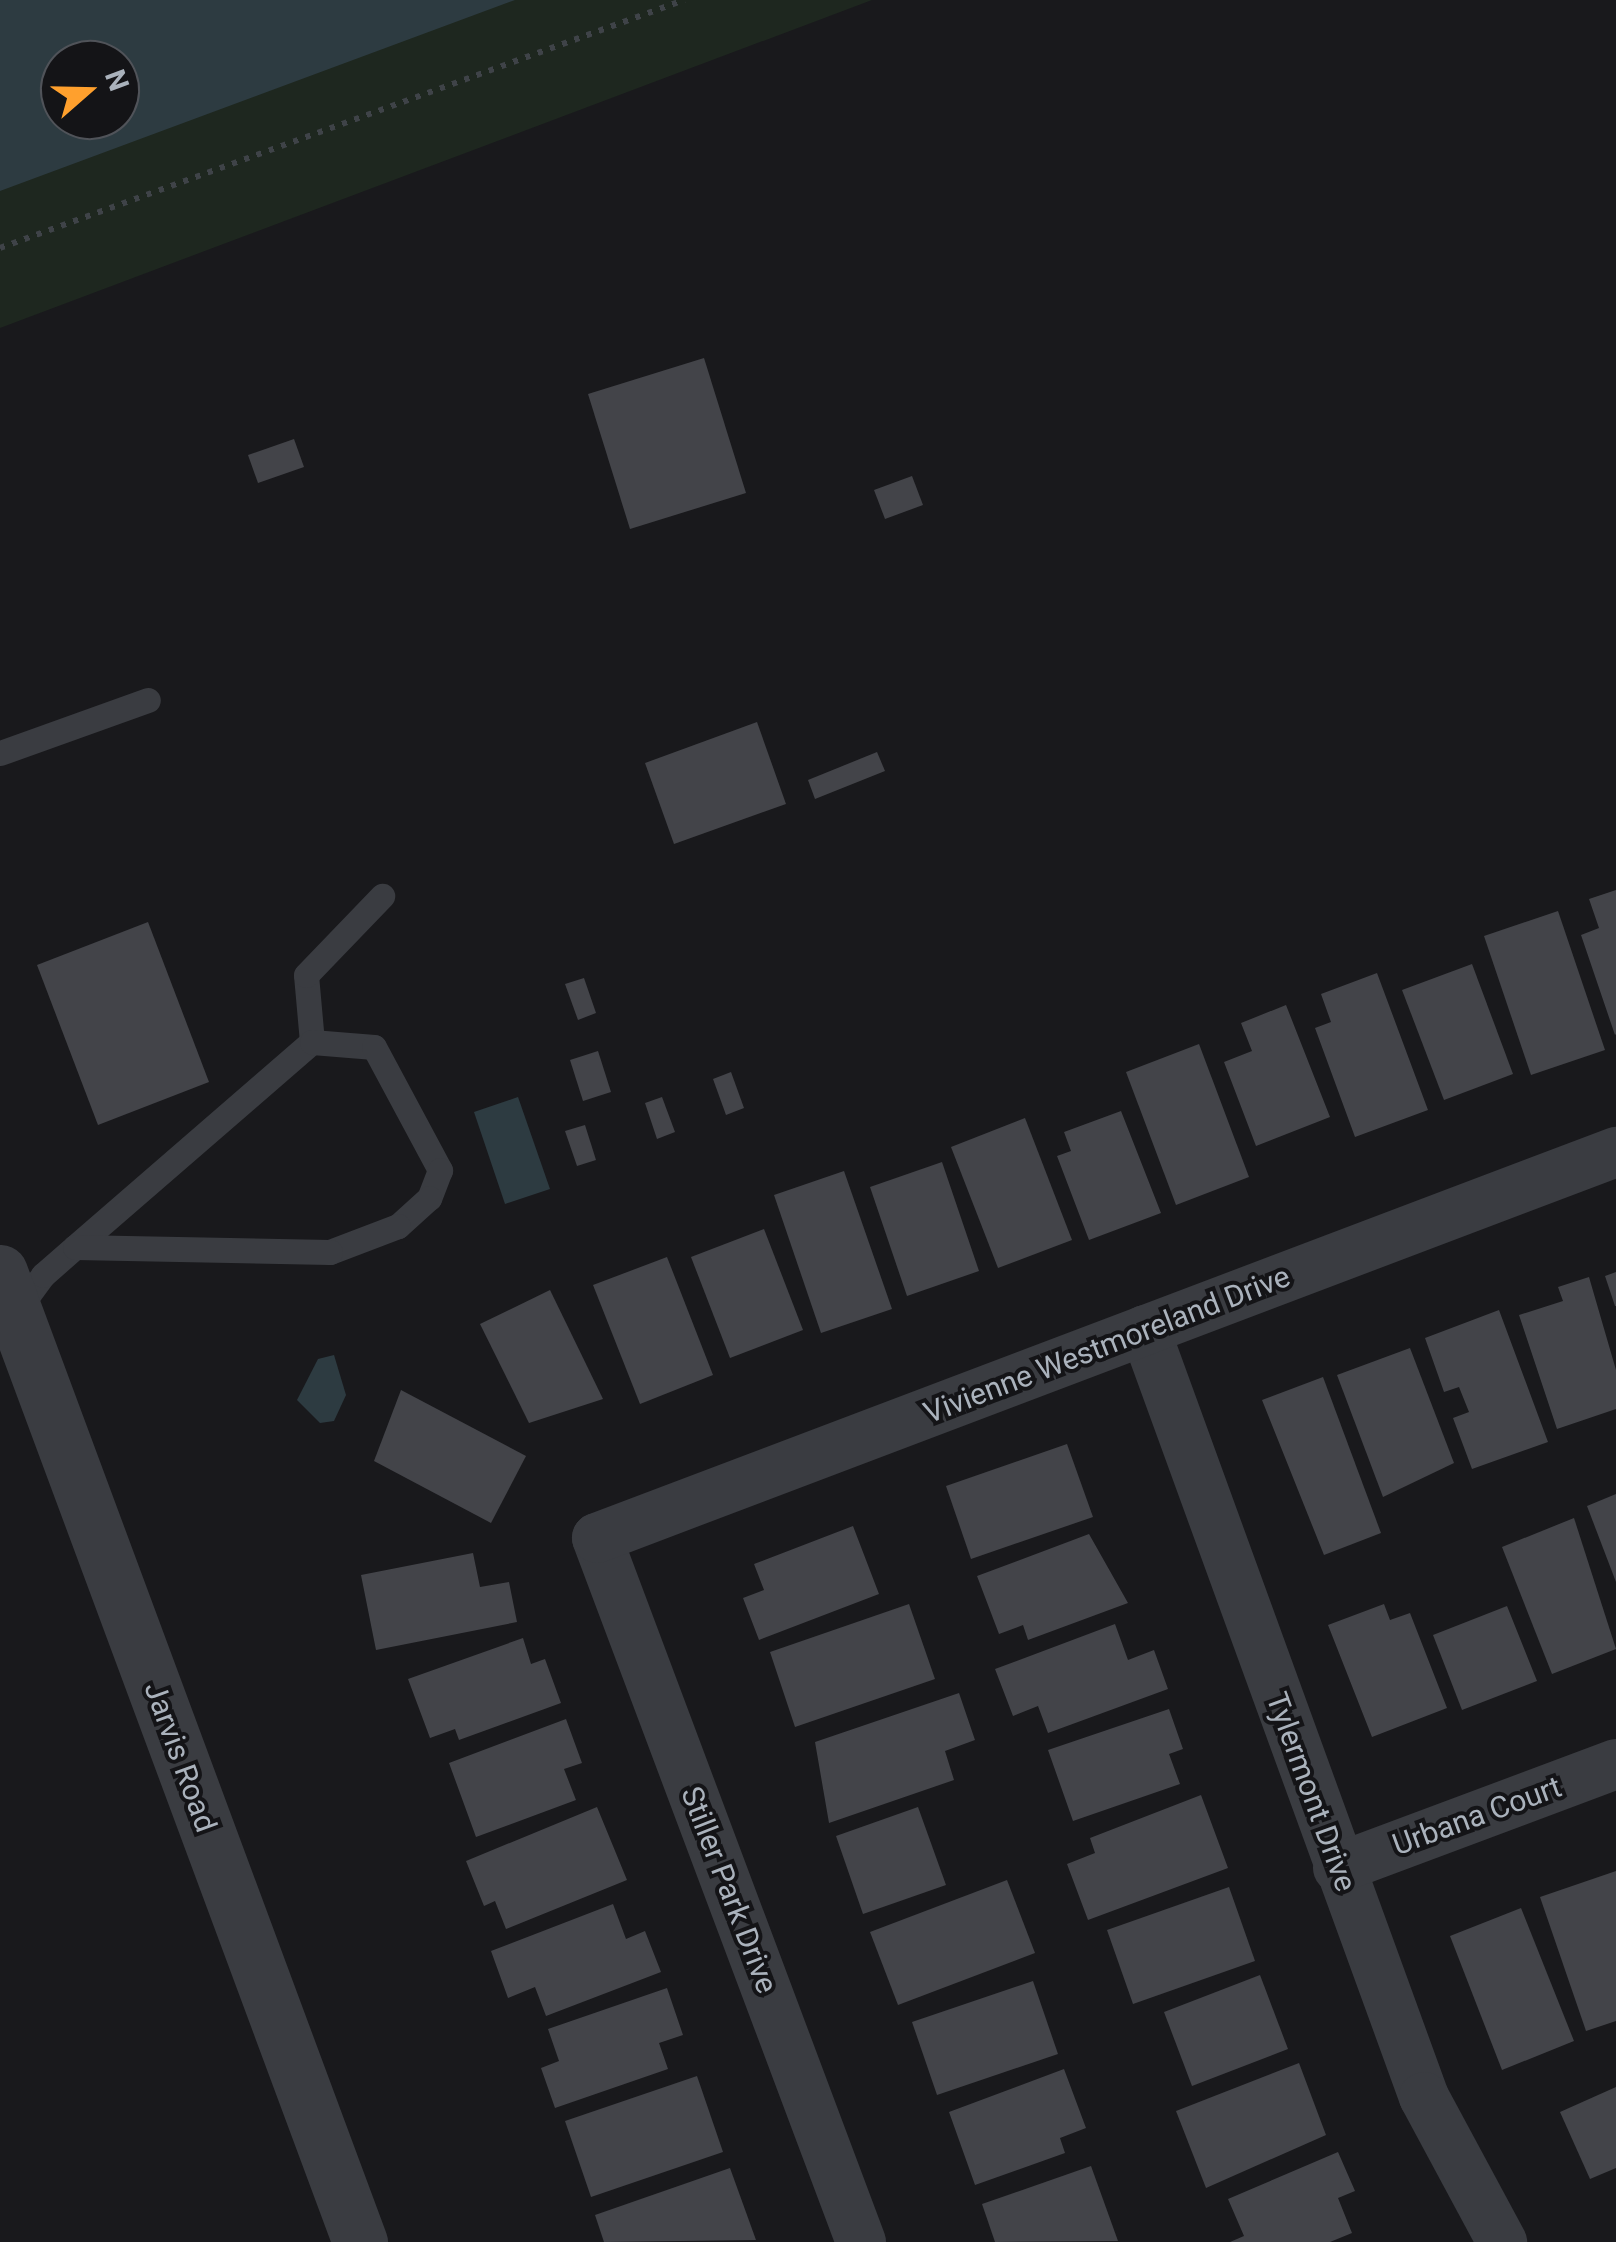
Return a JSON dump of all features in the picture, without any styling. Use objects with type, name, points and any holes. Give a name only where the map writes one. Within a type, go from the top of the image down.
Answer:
[{"type":"street","name":"Vivienne Westmoreland Drive","points":[[598,1538],[1616,1152]]},
{"type":"street","name":"Jarvis Road","points":[[5,1306],[360,2242]]},
{"type":"street","name":"Tylermont Drive","points":[[1145,1330],[1424,2098],[1502,2242]]},
{"type":"street","name":"Stiller Park Drive","points":[[598,1538],[861,2242]]},
{"type":"street","name":"Urbana Court","points":[[1338,1868],[1616,1764]]},
{"type":"lane","points":[[0,753],[148,700]]},
{"type":"lane","points":[[312,1042],[306,975],[382,896]]},
{"type":"lane","points":[[5,1306],[312,1042],[374,1048],[423,1127],[440,1170],[428,1198],[398,1226],[330,1252],[75,1246]]},
{"type":"path","points":[[0,248],[684,0]]},
{"type":"shaded area","points":[[0,0],[872,0],[0,328]]},
{"type":"shaded area","points":[[0,0],[515,0],[140,139],[140,40],[40,40],[40,140],[138,140],[0,191]]},
{"type":"shaded area","points":[[518,1097],[550,1189],[505,1204],[474,1112]]},
{"type":"shaded area","points":[[334,1355],[346,1395],[334,1421],[320,1423],[297,1400],[318,1359]]},
{"type":"building","points":[[704,358],[746,493],[630,529],[588,394]]},
{"type":"building","points":[[294,439],[304,467],[258,483],[248,455]]},
{"type":"building","points":[[912,476],[923,505],[885,519],[874,490]]},
{"type":"building","points":[[757,722],[786,804],[674,844],[645,763]]},
{"type":"building","points":[[877,752],[885,771],[815,799],[808,780]]},
{"type":"building","points":[[1616,890],[1615,1035],[1581,935],[1599,928],[1589,899]]},
{"type":"building","points":[[1558,911],[1605,1050],[1531,1075],[1484,936]]},
{"type":"building","points":[[148,922],[209,1082],[98,1125],[37,965]]},
{"type":"building","points":[[1472,964],[1513,1074],[1444,1100],[1402,990]]},
{"type":"building","points":[[1377,973],[1428,1110],[1355,1137],[1315,1028],[1331,1022],[1321,994]]},
{"type":"building","points":[[584,978],[596,1013],[578,1020],[565,984]]},
{"type":"building","points":[[1286,1005],[1330,1117],[1256,1146],[1224,1062],[1252,1051],[1241,1023]]},
{"type":"building","points":[[1199,1044],[1249,1177],[1176,1205],[1126,1072]]},
{"type":"building","points":[[598,1051],[611,1092],[583,1101],[570,1060]]},
{"type":"building","points":[[731,1072],[744,1108],[726,1115],[713,1079]]},
{"type":"building","points":[[662,1097],[675,1132],[657,1139],[645,1103]]},
{"type":"building","points":[[1121,1111],[1161,1213],[1089,1240],[1057,1156],[1071,1151],[1064,1132]]},
{"type":"building","points":[[1025,1118],[1072,1240],[998,1268],[951,1147]]},
{"type":"building","points":[[585,1125],[596,1160],[577,1166],[565,1131]]},
{"type":"building","points":[[942,1162],[979,1271],[907,1296],[870,1187]]},
{"type":"building","points":[[844,1171],[892,1309],[821,1333],[774,1195]]},
{"type":"building","points":[[764,1229],[803,1330],[730,1358],[691,1257]]},
{"type":"building","points":[[667,1257],[713,1375],[640,1404],[593,1285]]},
{"type":"building","points":[[1616,1272],[1616,1306],[1615,1306],[1605,1276]]},
{"type":"building","points":[[1589,1277],[1616,1370],[1616,1409],[1557,1429],[1519,1315],[1563,1301],[1558,1287]]},
{"type":"building","points":[[550,1290],[603,1399],[529,1423],[480,1324]]},
{"type":"building","points":[[1499,1310],[1548,1442],[1472,1469],[1453,1418],[1469,1412],[1459,1387],[1444,1392],[1425,1338]]},
{"type":"building","points":[[1410,1348],[1454,1463],[1383,1497],[1337,1375]]},
{"type":"building","points":[[1323,1377],[1381,1533],[1324,1555],[1262,1400]]},
{"type":"building","points":[[401,1390],[526,1456],[491,1523],[374,1461]]},
{"type":"building","points":[[1067,1444],[1093,1517],[971,1559],[946,1486]]},
{"type":"building","points":[[1616,1494],[1616,1582],[1587,1506]]},
{"type":"building","points":[[1574,1518],[1616,1649],[1552,1674],[1502,1547]]},
{"type":"building","points":[[853,1526],[879,1594],[759,1640],[743,1598],[764,1590],[754,1564]]},
{"type":"building","points":[[1089,1534],[1128,1603],[1028,1640],[1023,1625],[999,1634],[977,1576]]},
{"type":"building","points":[[473,1553],[480,1587],[509,1582],[517,1622],[376,1650],[361,1575]]},
{"type":"building","points":[[909,1604],[935,1679],[795,1727],[770,1652]]},
{"type":"building","points":[[1384,1604],[1390,1620],[1410,1613],[1447,1708],[1372,1737],[1328,1625]]},
{"type":"building","points":[[1507,1606],[1537,1681],[1462,1710],[1433,1635]]},
{"type":"building","points":[[1115,1624],[1128,1660],[1154,1650],[1168,1689],[1048,1733],[1038,1706],[1013,1716],[995,1669]]},
{"type":"building","points":[[523,1638],[531,1664],[545,1659],[561,1703],[459,1740],[455,1729],[430,1738],[408,1679]]},
{"type":"building","points":[[959,1693],[975,1740],[945,1751],[954,1780],[829,1823],[815,1742]]},
{"type":"building","points":[[1169,1709],[1183,1749],[1169,1754],[1180,1784],[1073,1821],[1048,1750]]},
{"type":"building","points":[[566,1719],[582,1763],[564,1769],[576,1800],[476,1837],[449,1763]]},
{"type":"building","points":[[1201,1795],[1228,1868],[1088,1920],[1067,1864],[1095,1853],[1090,1838]]},
{"type":"building","points":[[597,1807],[627,1880],[506,1929],[495,1901],[484,1906],[466,1861]]},
{"type":"building","points":[[918,1807],[946,1885],[863,1914],[836,1836]]},
{"type":"building","points":[[1616,1871],[1616,2021],[1586,2031],[1540,1897]]},
{"type":"building","points":[[1007,1880],[1035,1953],[898,2005],[870,1932]]},
{"type":"building","points":[[1229,1887],[1255,1961],[1133,2004],[1107,1930]]},
{"type":"building","points":[[613,1904],[626,1939],[645,1931],[661,1972],[546,2016],[535,1987],[508,1998],[491,1951]]},
{"type":"building","points":[[1521,1908],[1574,2041],[1502,2070],[1450,1936]]},
{"type":"building","points":[[1260,1975],[1288,2049],[1192,2086],[1164,2012]]},
{"type":"building","points":[[1033,1981],[1058,2054],[937,2095],[912,2022]]},
{"type":"building","points":[[667,1988],[683,2035],[659,2043],[668,2069],[555,2108],[541,2068],[559,2061],[548,2029]]},
{"type":"building","points":[[1299,2063],[1326,2135],[1206,2188],[1176,2111]]},
{"type":"building","points":[[1064,2069],[1086,2128],[1060,2138],[1065,2153],[975,2185],[949,2112]]},
{"type":"building","points":[[697,2076],[723,2152],[591,2197],[565,2121]]},
{"type":"building","points":[[1616,2087],[1616,2168],[1590,2179],[1560,2112]]},
{"type":"building","points":[[1338,2152],[1355,2191],[1338,2198],[1352,2233],[1330,2242],[1230,2242],[1244,2236],[1228,2199]]},
{"type":"building","points":[[1091,2166],[1118,2241],[995,2242],[982,2204]]},
{"type":"building","points":[[730,2168],[756,2240],[604,2242],[595,2215]]}]
